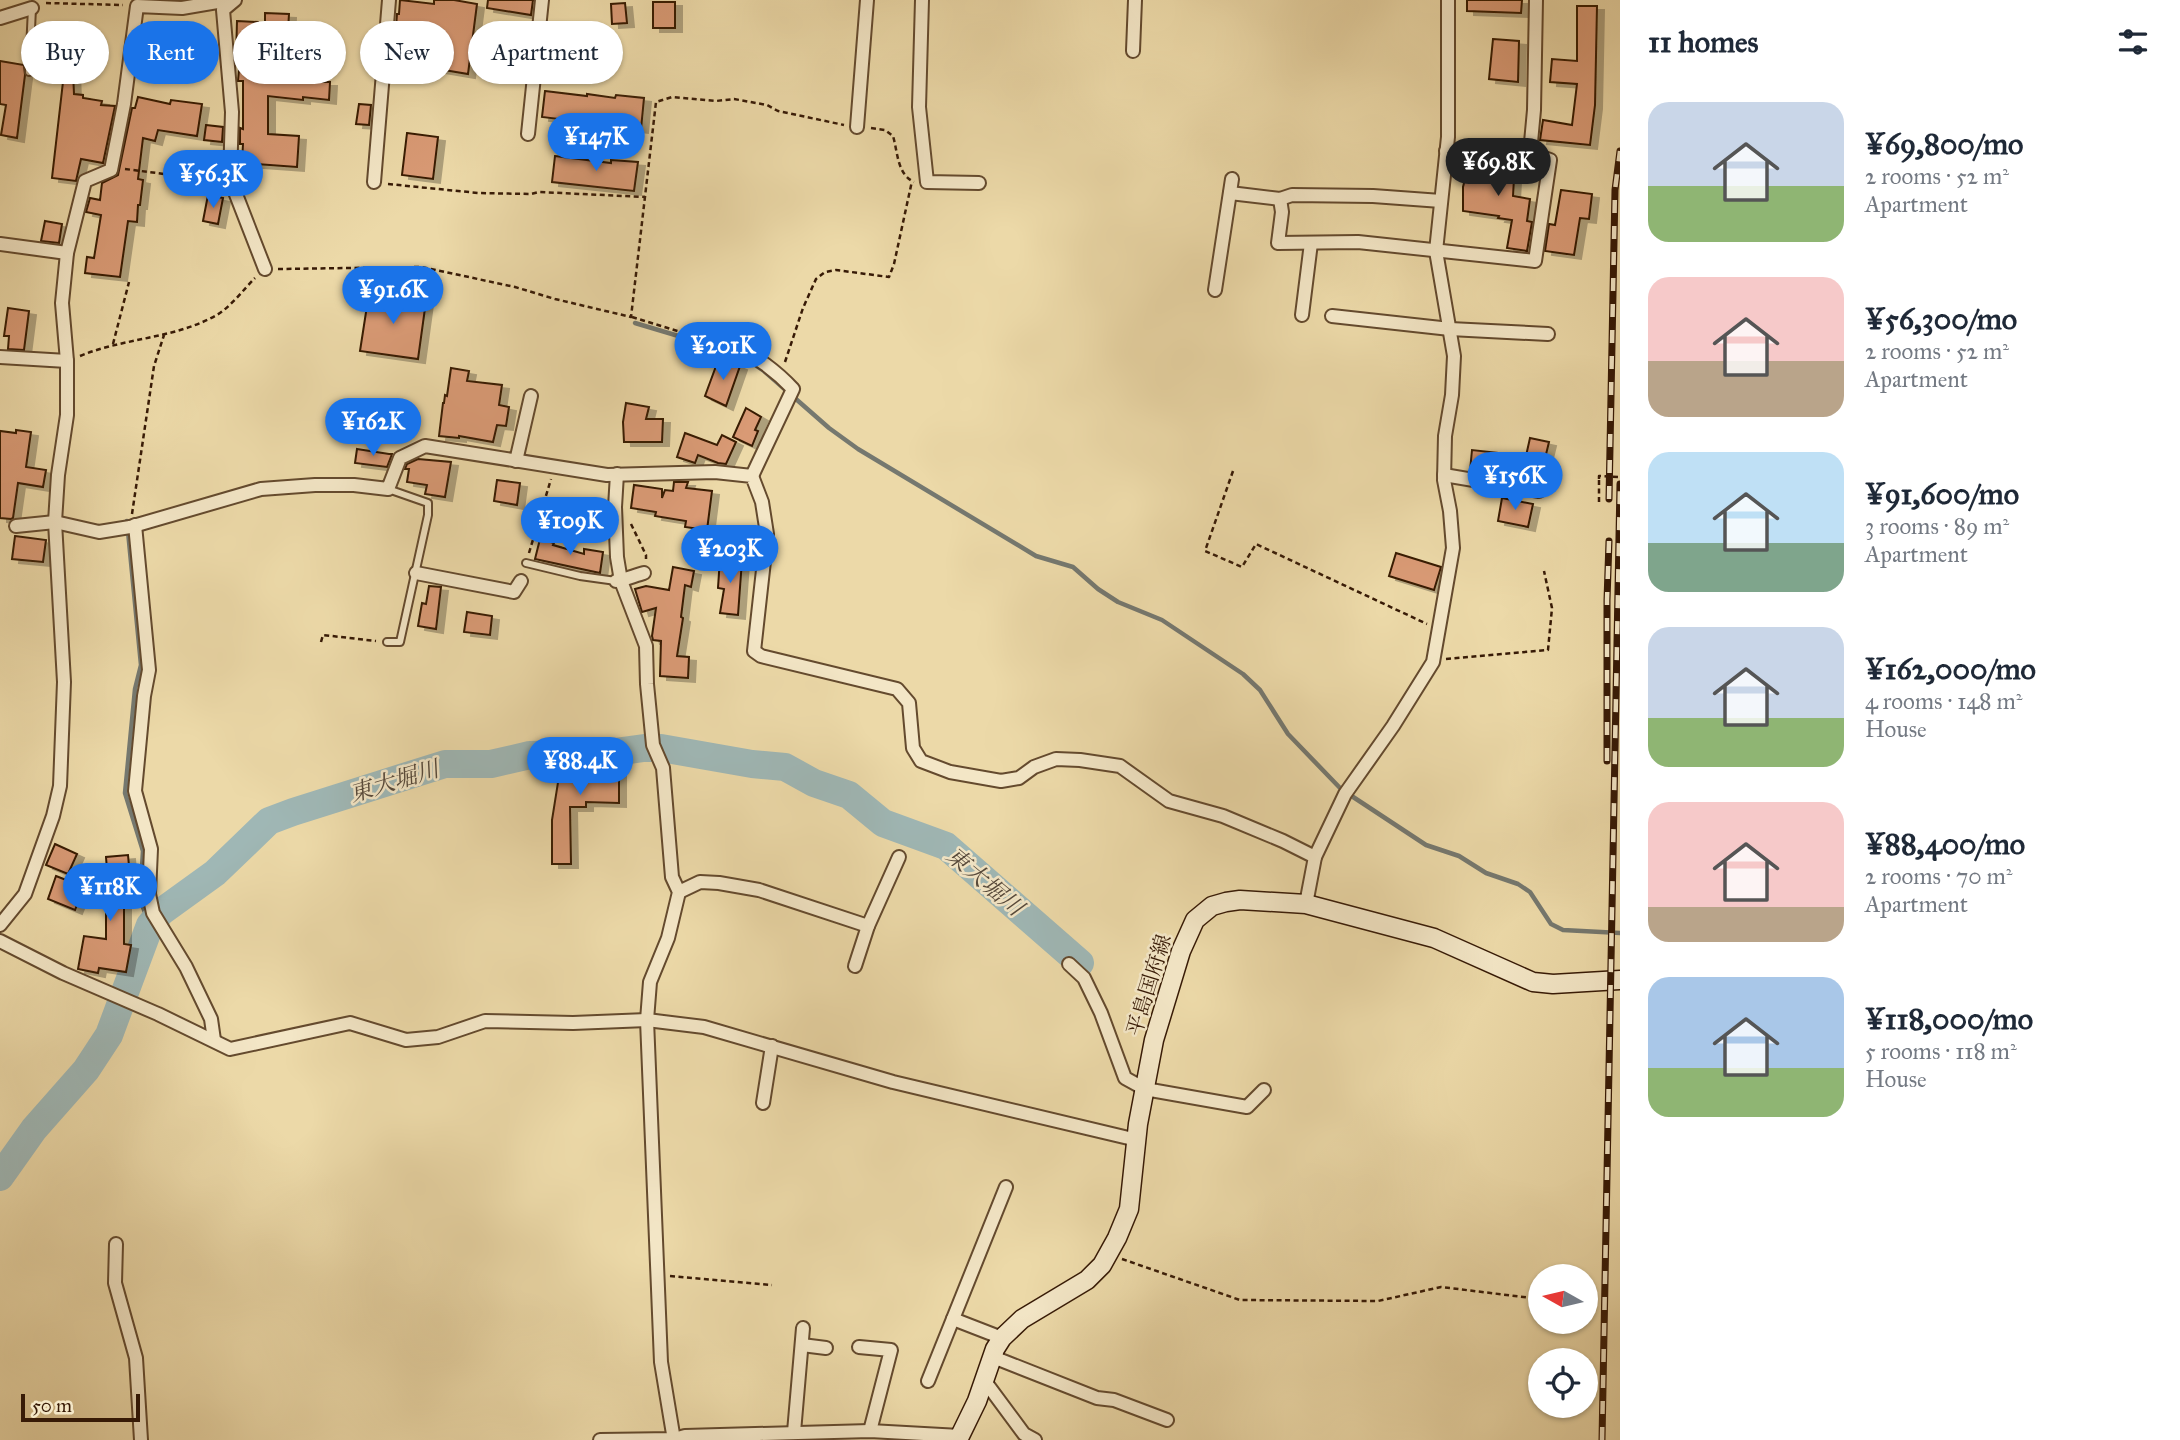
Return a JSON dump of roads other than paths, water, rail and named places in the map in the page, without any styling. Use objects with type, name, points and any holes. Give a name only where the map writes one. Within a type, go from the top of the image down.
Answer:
[{"type":"main road","name":"平島国府線","points":[[959,1438],[1002,1338],[1022,1319],[1087,1280],[1102,1265],[1117,1238],[1129,1209],[1154,1040],[1181,951],[1195,920],[1212,906],[1240,900],[1306,904],[1434,938],[1533,982],[1553,984],[1620,980]]},
{"type":"street","points":[[0,925],[24,894],[53,816],[61,786],[64,682],[55,522],[58,475],[67,428],[67,361],[62,313],[67,253],[85,181],[114,169],[136,6],[182,8],[229,0]]},
{"type":"street","points":[[235,0],[223,10],[232,112],[228,180],[265,269]]},
{"type":"street","points":[[374,182],[389,0]]},
{"type":"street","points":[[528,134],[542,0]]},
{"type":"street","points":[[857,127],[867,0]]},
{"type":"street","points":[[922,0],[919,107],[927,182],[979,183]]},
{"type":"street","points":[[1133,51],[1135,0]]},
{"type":"street","points":[[1306,904],[1315,857],[1346,792],[1393,726],[1433,662],[1453,548],[1444,475],[1445,436],[1452,395],[1454,356],[1436,251],[1446,151],[1448,0]]},
{"type":"street","points":[[1530,153],[1534,110],[1536,0]]},
{"type":"street","points":[[0,18],[32,8]]},
{"type":"street","points":[[1280,199],[1282,212],[1278,243],[1358,242],[1535,261],[1550,160],[1530,153],[1446,151]]},
{"type":"street","points":[[1215,290],[1231,179]]},
{"type":"street","points":[[1230,193],[1280,199],[1292,195],[1373,196],[1441,201]]},
{"type":"street","points":[[1302,315],[1311,243]]},
{"type":"street","points":[[0,244],[67,253]]},
{"type":"street","points":[[1217,274],[1233,276]]},
{"type":"street","points":[[1332,316],[1450,329],[1548,334]]},
{"type":"street","points":[[733,348],[742,350],[781,376],[793,389],[752,476],[762,502],[767,534],[754,651],[761,656],[897,690],[909,703],[913,748],[921,761],[950,772],[1001,781],[1019,778],[1034,767],[1056,759],[1119,766],[1169,801],[1223,816],[1315,857]]},
{"type":"street","points":[[0,357],[67,361]]},
{"type":"street","points":[[516,461],[531,396]]},
{"type":"street","points":[[16,526],[55,522],[99,532],[130,527],[261,489],[354,485],[388,489],[400,458],[425,446],[516,461],[553,471],[607,475],[715,472],[752,476]]},
{"type":"street","points":[[617,474],[619,509],[613,534],[618,581],[646,646],[653,748],[663,768],[672,877],[678,892],[668,938],[650,982],[647,1020],[661,1362],[674,1440]]},
{"type":"street","points":[[1444,475],[1539,491]]},
{"type":"street","points":[[130,527],[149,670],[135,791],[151,849],[149,894],[155,916],[186,967],[211,1020],[214,1040]]},
{"type":"street","points":[[416,573],[514,592],[521,581]]},
{"type":"street","points":[[618,581],[644,573]]},
{"type":"street","points":[[855,966],[868,926],[899,857]]},
{"type":"street","points":[[678,892],[700,881],[760,890],[868,926]]},
{"type":"street","points":[[0,940],[63,973],[230,1049],[349,1023],[406,1040],[438,1037],[485,1021],[573,1023],[647,1020],[704,1027],[893,1082],[1138,1140]]},
{"type":"street","points":[[1069,964],[1084,978],[1101,1013],[1125,1078],[1145,1089],[1247,1107],[1264,1090]]},
{"type":"street","points":[[763,1103],[772,1046]]},
{"type":"street","points":[[928,1381],[1006,1186]]},
{"type":"street","points":[[116,1244],[115,1283],[136,1358],[141,1440]]},
{"type":"street","points":[[953,1319],[1002,1338]]},
{"type":"street","points":[[794,1432],[803,1328]]},
{"type":"street","points":[[802,1345],[825,1348]]},
{"type":"street","points":[[859,1347],[891,1350],[870,1431]]},
{"type":"street","points":[[993,1357],[1097,1398],[1114,1400],[1167,1420]]},
{"type":"street","points":[[984,1380],[1024,1434],[1035,1440]]},
{"type":"street","points":[[601,1440],[674,1440],[685,1436],[870,1431],[959,1438]]},
{"type":"lane","points":[[31,21],[32,8]]},
{"type":"lane","points":[[387,642],[400,642],[428,515],[428,503],[388,489]]},
{"type":"lane","points":[[526,563],[580,576],[618,581]]},
{"type":"waterway","points":[[635,323],[732,352]]},
{"type":"waterway","points":[[743,357],[764,371],[829,428],[858,449],[1036,556],[1073,567],[1118,602],[1162,620],[1243,674],[1260,690],[1288,734],[1341,789],[1426,845],[1459,856],[1486,873],[1518,884],[1530,892],[1551,924],[1563,930],[1620,933]]},
{"type":"waterway","points":[[127,521],[141,665],[135,689],[125,793],[143,851],[140,900],[150,925]]},
{"type":"waterway","name":"東大堀川","points":[[0,1177],[34,1129],[86,1070],[109,1035],[150,925],[161,912],[215,873],[269,821],[445,764],[491,764],[530,755],[607,753],[661,748],[785,767],[814,783],[849,795],[883,823],[946,846],[1080,963]]},
{"type":"railway","points":[[1609,499],[1615,190],[1620,151]]},
{"type":"railway","points":[[1602,1440],[1620,484]]},
{"type":"railway","points":[[1607,761],[1609,541]]}]
